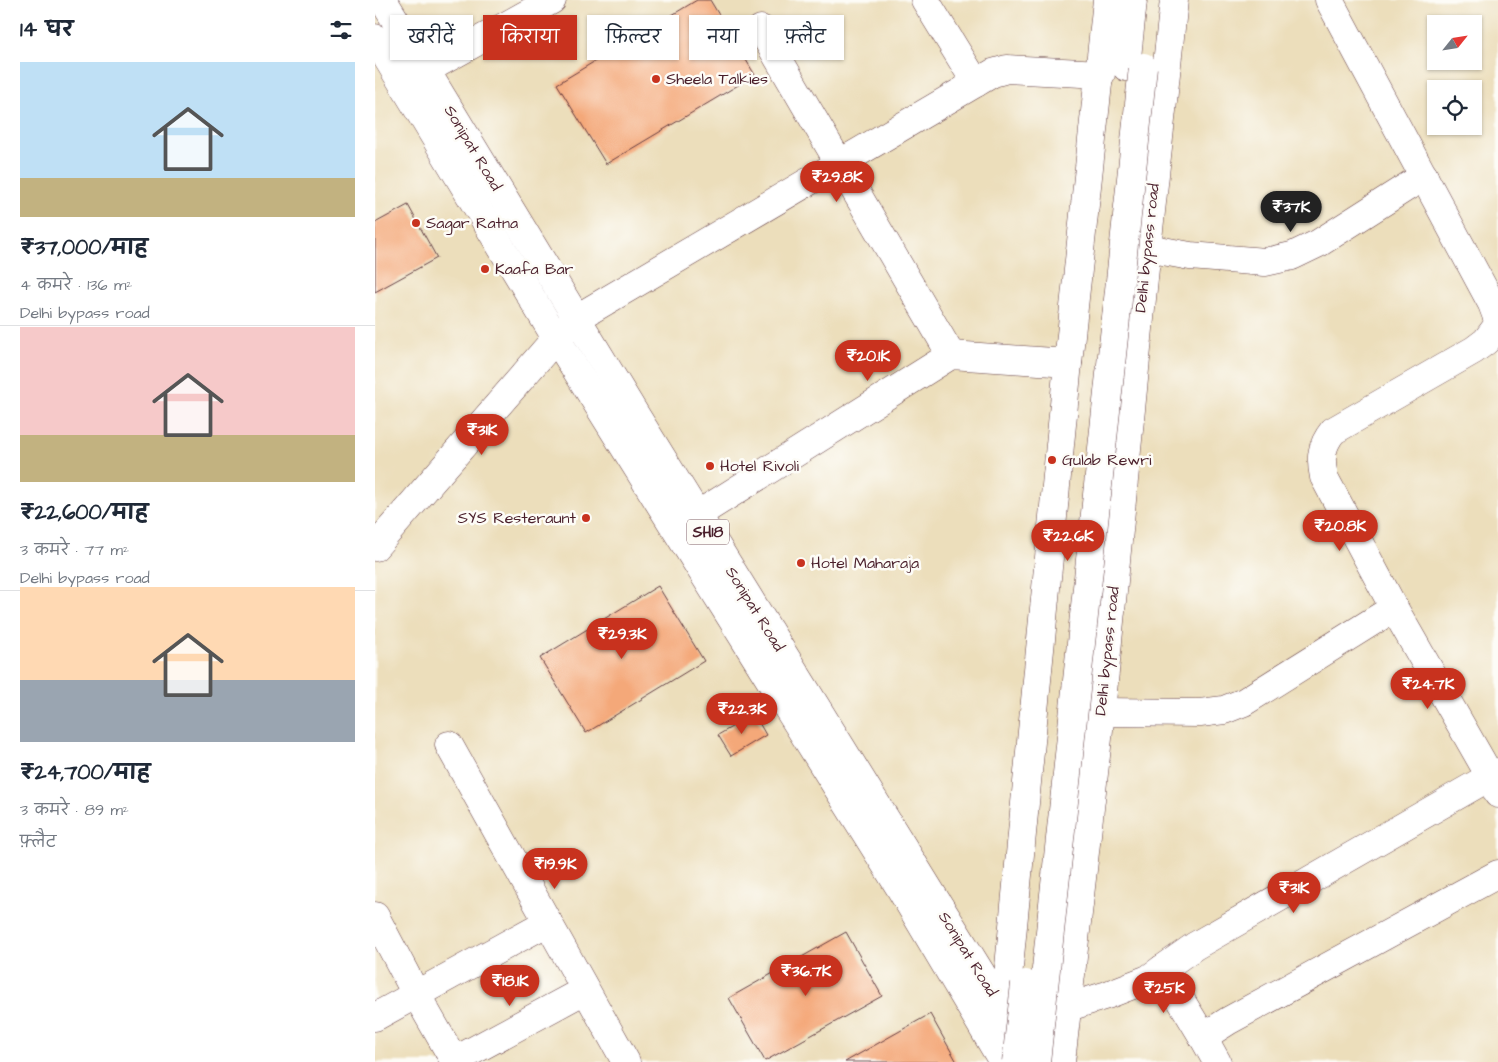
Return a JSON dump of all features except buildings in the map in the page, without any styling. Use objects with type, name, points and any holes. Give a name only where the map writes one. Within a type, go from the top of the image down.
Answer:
[{"type":"main road","name":"Sonipat Road","points":[[383,0],[697,515],[1036,1062]]},
{"type":"main road","points":[[426,70],[551,0]]},
{"type":"main road","points":[[925,0],[976,82]]},
{"type":"main road","points":[[1036,1062],[1123,69],[1107,0]]},
{"type":"main road","points":[[1016,1062],[1123,69],[1133,0]]},
{"type":"main road","points":[[1003,1062],[1004,1012],[1068,363],[1123,69],[1150,0]]},
{"type":"main road","name":"Delhi bypass road","points":[[1061,1062],[1069,1007],[1078,910],[1101,712],[1147,248],[1174,0]]},
{"type":"main road","points":[[1329,0],[1492,304],[1498,320]]},
{"type":"main road","points":[[761,29],[951,355]]},
{"type":"main road","name":"Sonipat Road","points":[[375,38],[556,338],[901,888],[1003,1062]]},
{"type":"main road","points":[[375,547],[556,338],[577,318],[993,73],[1007,69],[1123,69]]},
{"type":"main road","points":[[1147,248],[1190,256],[1265,262],[1292,256],[1319,243],[1424,176]]},
{"type":"main road","points":[[1069,1007],[1148,979],[1195,946],[1495,781],[1394,608],[1324,477],[1321,462],[1322,450],[1333,431],[1474,350],[1487,341],[1498,325]]},
{"type":"main road","points":[[697,515],[951,355],[1068,363]]},
{"type":"main road","points":[[1101,712],[1200,713],[1224,710],[1244,702],[1394,608]]},
{"type":"main road","points":[[449,744],[626,1062]]},
{"type":"main road","points":[[1203,1037],[1228,1021],[1498,874]]},
{"type":"main road","points":[[375,916],[416,994],[455,1062],[585,990]]},
{"type":"main road","points":[[375,1017],[548,922]]},
{"type":"main road","points":[[1162,969],[1217,1062]]},
{"type":"place","name":"Sheela Talkies","points":[[656,79]]},
{"type":"place","name":"Sagar Ratna","points":[[416,223]]},
{"type":"place","name":"Kaafa Bar","points":[[485,269]]},
{"type":"place","name":"Gulab Rewri","points":[[1052,460]]},
{"type":"place","name":"Hotel Rivoli","points":[[710,466]]},
{"type":"place","name":"SYS Resteraunt","points":[[586,518]]},
{"type":"place","name":"Hotel Maharaja","points":[[801,563]]}]
